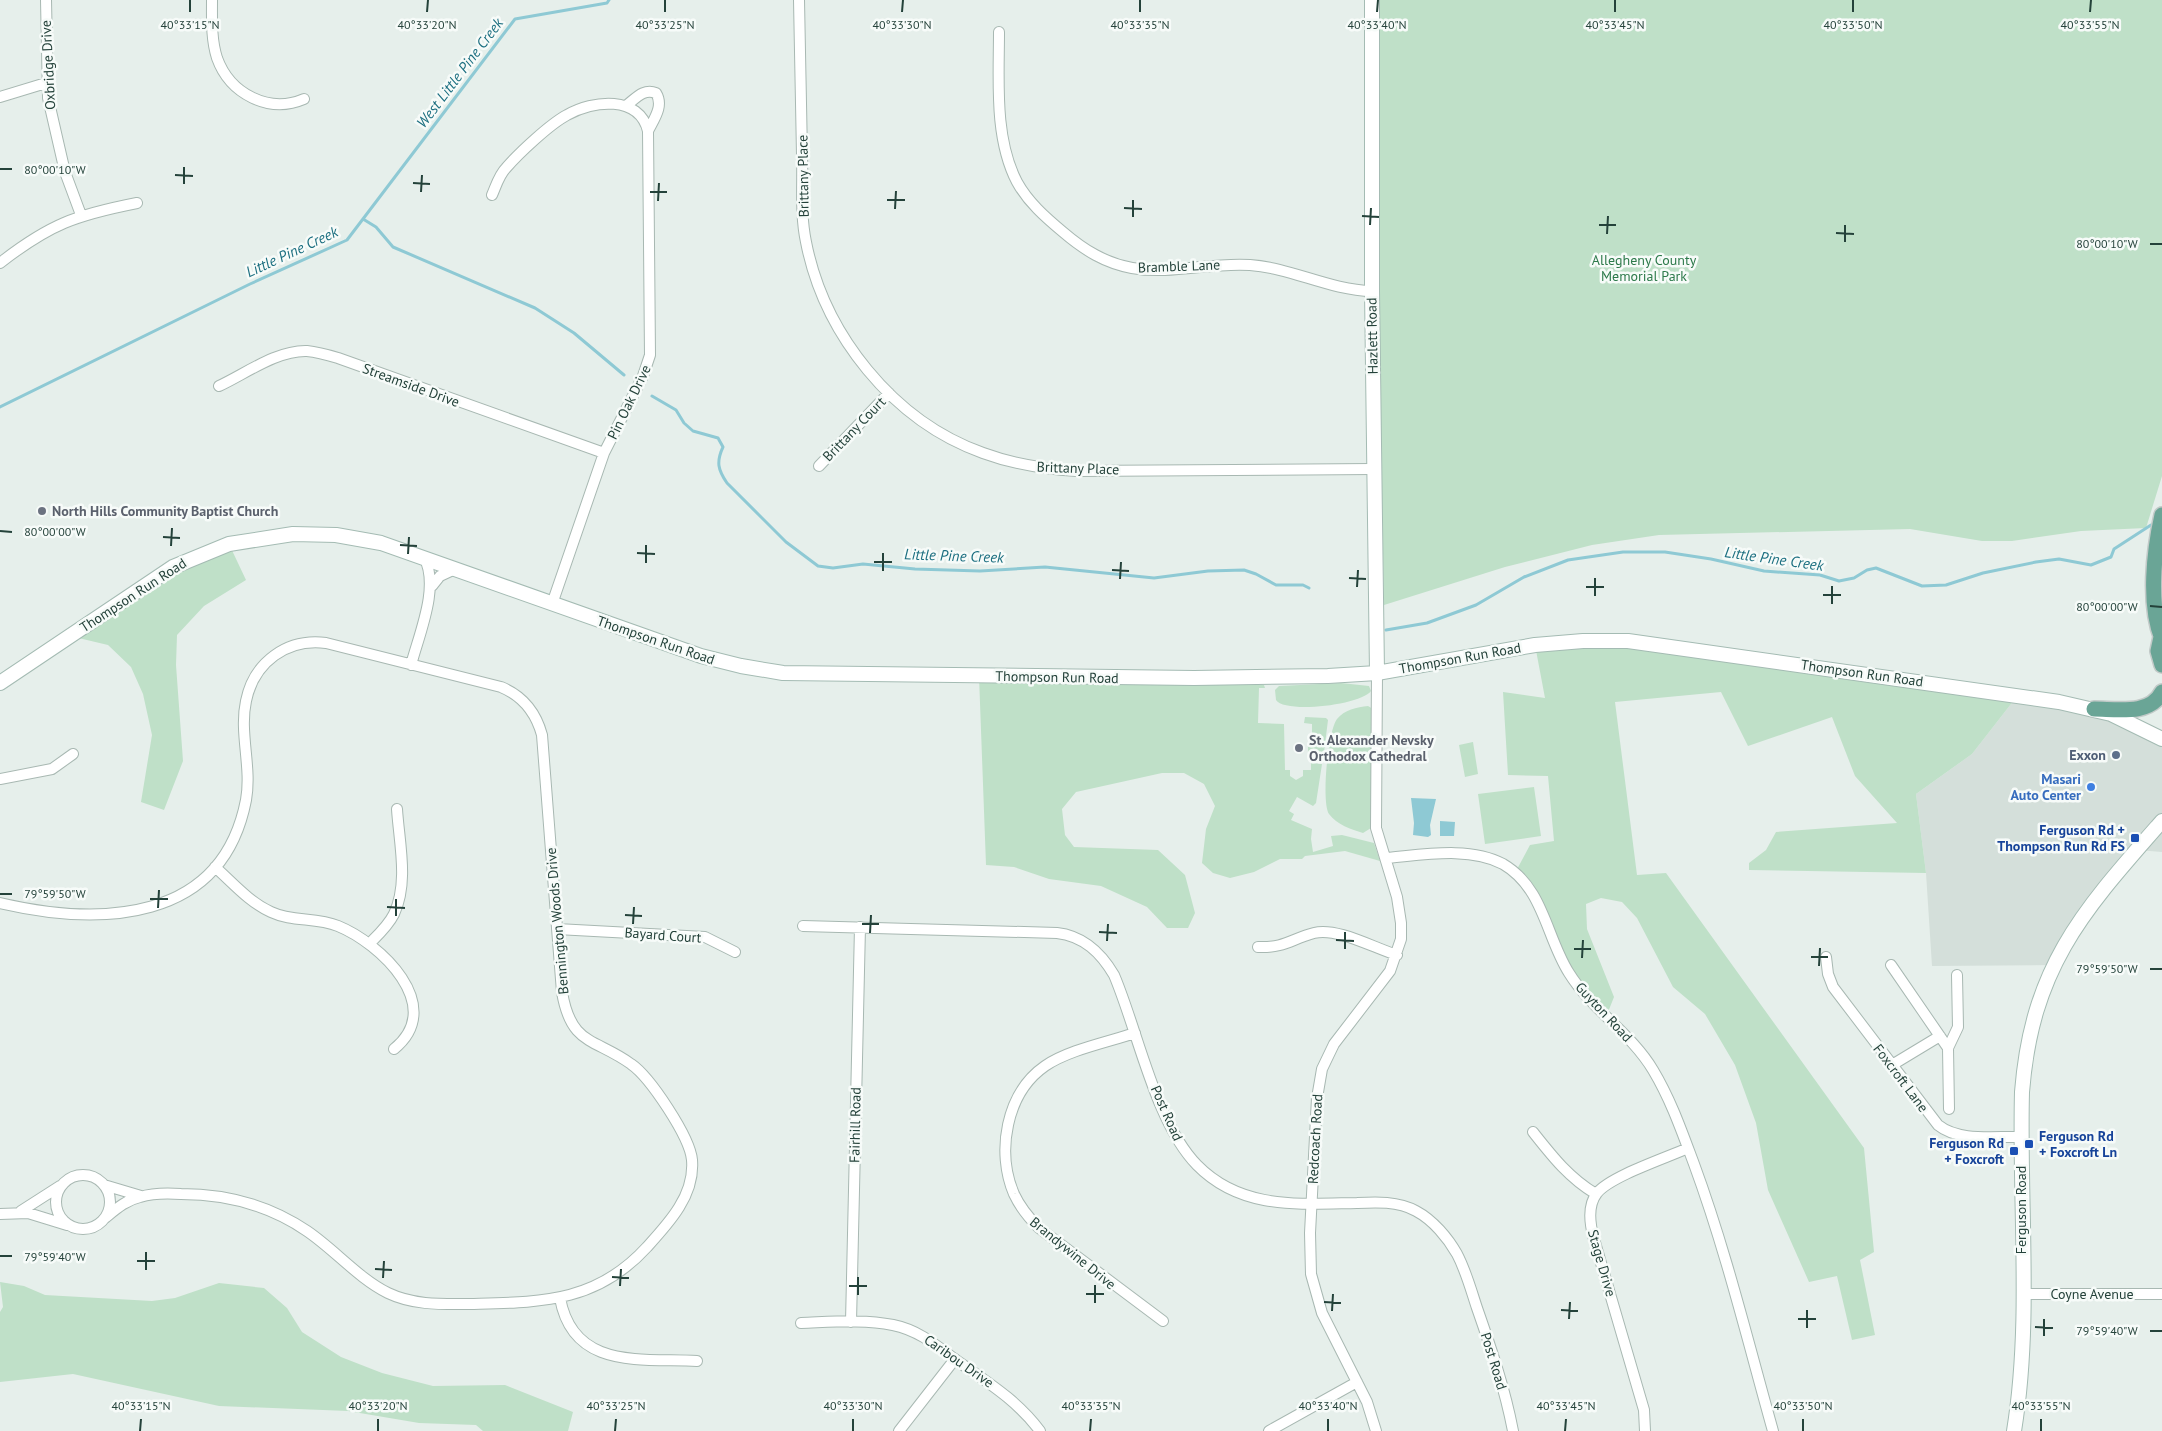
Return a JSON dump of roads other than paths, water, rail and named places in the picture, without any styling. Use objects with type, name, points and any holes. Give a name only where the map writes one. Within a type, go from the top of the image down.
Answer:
[{"type":"main road","points":[[2162,515],[2155,551],[2154,574],[2156,614],[2161,638],[2158,651],[2162,665]]},
{"type":"main road","points":[[2094,709],[2141,709],[2156,700],[2162,692]]},
{"type":"street","name":"Oxbridge Drive","points":[[46,0],[46,83],[56,140],[81,215]]},
{"type":"street","points":[[212,0],[214,48],[221,66],[231,82],[246,94],[265,103],[283,105],[304,99]]},
{"type":"street","name":"Brittany Place","points":[[800,0],[803,222],[806,241],[821,292],[834,321],[859,360],[889,393],[918,417],[961,444],[998,458],[1030,466],[1076,470],[1374,469]]},
{"type":"street","name":"Hazlett Road","points":[[1372,0],[1372,291],[1377,673]]},
{"type":"street","name":"Bramble Lane","points":[[999,32],[1002,119],[1005,145],[1012,170],[1034,206],[1081,247],[1102,259],[1133,268],[1171,269],[1253,265],[1280,270],[1347,290],[1372,291]]},
{"type":"street","points":[[0,97],[46,83]]},
{"type":"street","name":"Pin Oak Drive","points":[[492,195],[505,169],[561,118],[589,107],[627,105],[642,93],[656,93],[660,103],[659,108],[648,131],[651,349],[647,369],[604,453],[552,604]]},
{"type":"street","points":[[627,105],[642,116],[648,131]]},
{"type":"street","points":[[0,263],[53,226],[81,215],[137,203]]},
{"type":"street","name":"Streamside Drive","points":[[220,386],[281,356],[300,352],[313,352],[338,358],[604,453]]},
{"type":"street","name":"Brittany Court","points":[[818,466],[889,393]]},
{"type":"street","name":"Thompson Run Road","points":[[0,683],[173,567],[229,544],[272,535],[336,535],[381,543],[701,656],[741,666],[783,673],[1204,678],[1377,673],[1535,645],[1583,641],[1628,641],[2018,696],[2094,709],[2128,721],[2162,739]]},
{"type":"street","points":[[411,665],[432,586],[430,569],[424,558]]},
{"type":"street","points":[[432,586],[440,576],[456,569]]},
{"type":"street","name":"Bennington Woods Drive","points":[[0,903],[74,913],[125,914],[155,906],[196,884],[215,867],[232,842],[243,811],[247,778],[246,703],[252,683],[265,663],[287,647],[310,642],[334,645],[508,689],[522,699],[535,715],[544,747],[562,992],[572,1023],[584,1038],[622,1058],[644,1076],[685,1135],[691,1151],[692,1166],[688,1188],[678,1211],[633,1261],[608,1280],[560,1298],[539,1302],[461,1304],[425,1303],[405,1300],[380,1288],[307,1231],[257,1205],[214,1195],[174,1194],[141,1196],[103,1184],[93,1177],[81,1175],[70,1179],[21,1211],[0,1214]]},
{"type":"street","points":[[1377,673],[1376,828],[1386,858]]},
{"type":"street","points":[[0,779],[52,769],[73,754]]},
{"type":"street","points":[[369,944],[390,920],[399,899],[402,876],[397,809]]},
{"type":"street","name":"Ferguson Road","points":[[2014,1431],[2021,1373],[2021,1137],[2024,1068],[2029,1040],[2040,998],[2050,971],[2066,940],[2093,900],[2162,821]]},
{"type":"street","name":"Guyton Road","points":[[1386,858],[1440,853],[1470,855],[1499,862],[1515,873],[1539,904],[1563,962],[1574,981],[1592,1004],[1634,1043],[1653,1070],[1672,1108],[1688,1148],[1717,1232],[1773,1431]]},
{"type":"street","name":"Redcoach Road","points":[[1376,1431],[1367,1402],[1327,1325],[1313,1286],[1310,1258],[1317,1098],[1322,1069],[1334,1044],[1384,979],[1397,955],[1402,931],[1386,858]]},
{"type":"street","points":[[215,867],[246,896],[268,911],[287,918],[337,926],[369,944],[402,977],[412,999],[414,1016],[412,1027],[402,1042],[394,1049]]},
{"type":"street","name":"Post Road","points":[[803,926],[1057,933],[1077,938],[1100,955],[1114,975],[1172,1129],[1197,1165],[1215,1180],[1236,1193],[1273,1203],[1373,1202],[1397,1204],[1416,1211],[1436,1227],[1451,1245],[1463,1267],[1500,1379],[1513,1431]]},
{"type":"street","name":"Fairhill Road","points":[[851,1322],[860,927]]},
{"type":"street","name":"Bayard Court","points":[[558,929],[705,937],[734,952]]},
{"type":"street","points":[[1258,947],[1274,948],[1314,932],[1323,932],[1337,934],[1397,955]]},
{"type":"street","name":"Foxcroft Lane","points":[[1826,957],[1832,987],[1934,1122],[1946,1131],[1968,1135],[2021,1137]]},
{"type":"street","points":[[1891,965],[1948,1048]]},
{"type":"street","points":[[1949,1109],[1948,1048],[1958,1027],[1958,975]]},
{"type":"street","name":"Brandywine Drive","points":[[1135,1033],[1055,1060],[1040,1070],[1022,1090],[1012,1108],[1008,1124],[1007,1163],[1014,1194],[1028,1216],[1039,1228],[1163,1321]]},
{"type":"street","points":[[1892,1065],[1940,1036]]},
{"type":"street","points":[[1533,1132],[1563,1169],[1577,1182],[1596,1194],[1609,1183],[1688,1148]]},
{"type":"street","points":[[63,1184],[57,1195],[56,1206],[61,1217],[72,1227]]},
{"type":"street","points":[[103,1184],[110,1200],[105,1218]]},
{"type":"street","name":"Stage Drive","points":[[1596,1194],[1591,1210],[1591,1226],[1643,1404],[1645,1431]]},
{"type":"street","name":"Bennington Woods Drive","points":[[21,1211],[72,1227],[90,1228],[120,1206],[141,1196]]},
{"type":"street","name":"Coyne Avenue","points":[[2022,1294],[2162,1294]]},
{"type":"street","points":[[560,1298],[570,1328],[585,1344],[598,1352],[613,1356],[697,1361]]},
{"type":"street","name":"Caribou Drive","points":[[801,1323],[851,1322],[892,1324],[904,1327],[923,1336],[1010,1398],[1040,1431]]},
{"type":"street","points":[[899,1431],[955,1359]]},
{"type":"street","points":[[1269,1431],[1357,1382]]},
{"type":"water","points":[[1411,798],[1436,799],[1430,825],[1431,835],[1428,837],[1413,835],[1414,823]]},
{"type":"water","points":[[1440,821],[1455,822],[1454,836],[1440,836]]},
{"type":"waterway","name":"Little Pine Creek","points":[[0,407],[250,284],[347,240],[515,19],[607,3],[609,0]]},
{"type":"waterway","name":"Little Pine Creek","points":[[363,219],[376,227],[393,247],[535,308],[574,333],[624,375]]},
{"type":"waterway","name":"Little Pine Creek","points":[[652,396],[676,410],[684,423],[693,431],[718,438],[723,447],[719,457],[719,466],[727,483],[786,542],[818,566],[833,568],[863,564],[915,569],[980,571],[1045,567],[1154,578],[1208,571],[1244,570],[1276,585],[1303,585],[1309,588]]},
{"type":"waterway","name":"Little Pine Creek","points":[[1386,630],[1427,623],[1476,605],[1524,577],[1568,560],[1623,552],[1665,552],[1711,559],[1764,571],[1820,575],[1839,581],[1854,578],[1867,570],[1876,568],[1922,586],[1946,585],[1983,573],[2036,562],[2059,559],[2091,565],[2111,557],[2114,549],[2151,525]]},
{"type":"place","name":"North Hills Community Baptist Church","points":[[42,511]]},
{"type":"place","name":"St. Alexander Nevsky Orthodox Cathedral","points":[[1299,748]]},
{"type":"place","name":"Exxon","points":[[2116,755]]},
{"type":"place","name":"Masari Auto Center","points":[[2091,787]]},
{"type":"place","name":"Ferguson Rd + Thompson Run Rd FS","points":[[2135,838]]},
{"type":"place","name":"Ferguson Rd + Foxcroft Ln","points":[[2029,1144]]},
{"type":"place","name":"Ferguson Rd + Foxcroft","points":[[2014,1151]]},
{"type":"water label","name":"West Little Pine Creek","points":[[460,73]]},
{"type":"park label","name":"Allegheny County Memorial Park","points":[[1644,268]]}]
